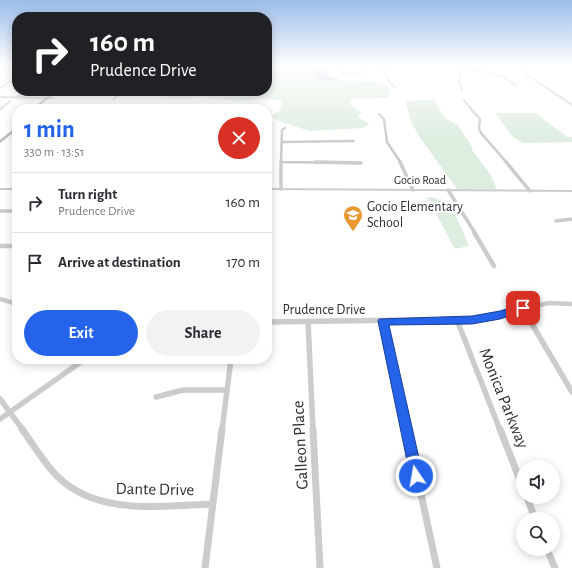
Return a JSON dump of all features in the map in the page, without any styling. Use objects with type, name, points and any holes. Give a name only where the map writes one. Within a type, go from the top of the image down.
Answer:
[{"type":"main road","points":[[41,104],[53,96]]},
{"type":"main road","points":[[44,104],[50,98]]},
{"type":"main road","points":[[0,137],[12,127]]},
{"type":"main road","points":[[0,142],[12,132]]},
{"type":"street","points":[[552,92],[572,105]]},
{"type":"street","points":[[0,97],[50,98]]},
{"type":"street","points":[[464,100],[480,119],[479,129],[482,135],[530,191]]},
{"type":"street","points":[[564,100],[572,100]]},
{"type":"street","points":[[0,109],[11,101]]},
{"type":"street","points":[[380,114],[384,119],[387,142],[401,164],[414,190]]},
{"type":"street","points":[[281,189],[282,130],[285,128]]},
{"type":"street","points":[[282,142],[354,141]]},
{"type":"street","points":[[281,162],[361,163]]},
{"type":"street","points":[[0,189],[12,189]]},
{"type":"street","name":"Gocio Road","points":[[272,189],[572,191]]},
{"type":"street","points":[[448,190],[461,209],[494,266]]},
{"type":"street","points":[[0,211],[12,211]]},
{"type":"street","points":[[556,221],[572,219]]},
{"type":"street","points":[[0,246],[12,246]]},
{"type":"street","points":[[0,299],[12,303]]},
{"type":"street","name":"Prudence Drive","points":[[272,322],[457,320],[490,318],[523,308],[543,304],[572,304]]},
{"type":"street","points":[[523,308],[572,392]]},
{"type":"street","name":"Monica Parkway","points":[[457,320],[516,470]]},
{"type":"street","name":"Galleon Place","points":[[308,321],[320,568]]},
{"type":"street","points":[[383,321],[436,568]]},
{"type":"street","points":[[0,419],[78,364]]},
{"type":"street","points":[[205,568],[230,364]]},
{"type":"street","points":[[156,397],[183,390],[226,390]]},
{"type":"street","name":"Dante Drive","points":[[0,399],[61,480],[78,492],[101,501],[125,505],[212,504]]},
{"type":"street","points":[[550,556],[555,568]]},
{"type":"green space","points":[[272,92],[389,92],[389,98],[351,99],[350,104],[361,112],[358,117],[369,124],[363,128],[309,131],[276,120],[272,116],[280,110],[283,104],[280,100],[257,99],[240,101],[202,97],[162,97],[272,96]]},
{"type":"green space","points":[[434,100],[445,118],[458,125],[472,147],[472,150],[490,174],[497,189],[457,189],[421,139],[411,122],[405,101]]},
{"type":"green space","points":[[495,113],[536,113],[567,137],[572,137],[572,142],[523,143],[514,138]]},
{"type":"green space","points":[[427,197],[436,198],[449,207],[459,222],[469,246],[455,249]]},
{"type":"place","name":"Gocio Elementary School","points":[[353,232]]},
{"type":"route","points":[[416,476],[383,321],[472,320],[490,318],[523,308]]}]
